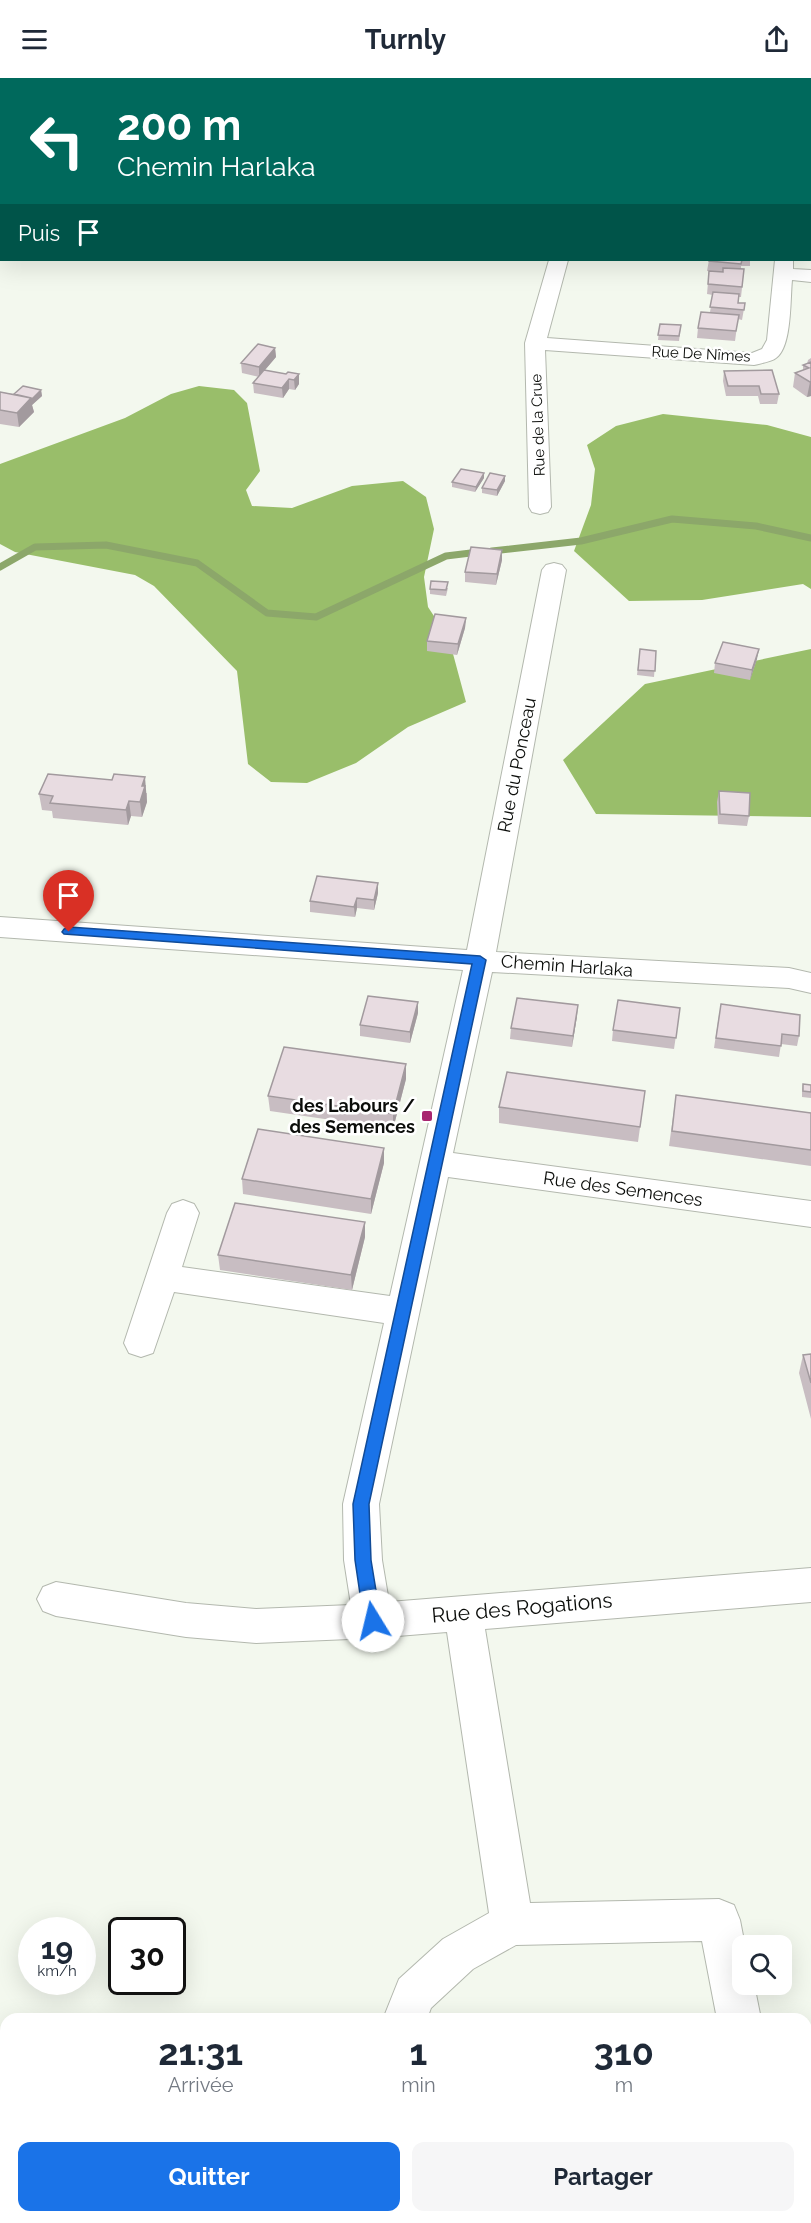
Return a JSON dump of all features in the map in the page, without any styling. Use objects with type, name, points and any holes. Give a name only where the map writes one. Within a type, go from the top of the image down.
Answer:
[{"type":"street","name":"Rue de la Crue","points":[[540,507],[535,343],[558,261]]},
{"type":"street","name":"Rue De Nîmes","points":[[535,343],[754,359],[770,353],[777,340],[784,267]]},
{"type":"street","points":[[784,267],[811,276]]},
{"type":"street","name":"Rue du Ponceau","points":[[373,1621],[363,1560],[361,1504],[480,960],[554,570]]},
{"type":"street","name":"Chemin Harlaka","points":[[0,927],[575,968],[789,978],[811,983]]},
{"type":"street","name":"Rue des Semences","points":[[435,1163],[811,1214]]},
{"type":"street","points":[[141,1343],[183,1213]]},
{"type":"street","points":[[162,1277],[404,1312]]},
{"type":"street","name":"Rue des Rogations","points":[[56,1599],[186,1620],[256,1626],[373,1621],[811,1586]]},
{"type":"street","points":[[463,1613],[512,1924]]},
{"type":"street","points":[[407,2013],[414,1994],[458,1954],[512,1924],[719,1920],[738,2013]]},
{"type":"shaded area","points":[[199,386],[234,390],[247,403],[260,471],[246,490],[252,506],[292,508],[352,486],[403,481],[426,497],[434,529],[424,577],[428,607],[449,639],[466,702],[408,727],[356,763],[307,783],[271,782],[248,764],[237,671],[154,586],[135,575],[15,552],[0,544],[0,464],[125,418],[171,394]]},
{"type":"shaded area","points":[[663,414],[767,425],[811,437],[811,589],[803,584],[702,600],[629,601],[574,551],[591,505],[595,469],[587,445],[616,426]]},
{"type":"shaded area","points":[[811,649],[811,817],[596,814],[563,760],[645,684]]},
{"type":"building","points":[[709,261],[742,261],[741,264]]},
{"type":"building","points":[[723,268],[744,269],[742,287],[708,284],[709,271],[723,272]]},
{"type":"building","points":[[713,292],[739,294],[738,303],[745,303],[744,310],[710,307]]},
{"type":"building","points":[[701,312],[739,315],[736,331],[698,328]]},
{"type":"building","points":[[660,324],[681,325],[679,336],[658,335]]},
{"type":"building","points":[[258,344],[275,348],[259,367],[241,363]]},
{"type":"building","points":[[811,362],[810,382],[795,373],[809,368],[803,365]]},
{"type":"building","points":[[264,370],[299,374],[294,380],[289,379],[282,388],[253,383]]},
{"type":"building","points":[[772,370],[779,394],[761,394],[759,386],[728,386],[724,371]]},
{"type":"building","points":[[23,386],[41,390],[32,399],[14,394]]},
{"type":"building","points":[[0,392],[31,398],[17,413],[0,410]]},
{"type":"building","points":[[461,469],[484,473],[476,487],[452,482]]},
{"type":"building","points":[[490,473],[505,476],[497,490],[482,488]]},
{"type":"building","points":[[471,547],[502,550],[497,574],[465,572]]},
{"type":"building","points":[[431,581],[448,582],[446,590],[430,589]]},
{"type":"building","points":[[435,614],[466,618],[458,644],[427,641]]},
{"type":"building","points":[[723,642],[759,649],[752,670],[715,663]]},
{"type":"building","points":[[640,649],[656,651],[655,671],[638,670]]},
{"type":"building","points":[[48,774],[112,780],[114,774],[145,777],[142,786],[145,786],[140,802],[129,801],[126,810],[50,803],[53,796],[39,794]]},
{"type":"building","points":[[719,791],[750,793],[749,816],[720,814]]},
{"type":"building","points":[[317,876],[378,883],[374,900],[357,898],[354,907],[310,901]]},
{"type":"building","points":[[368,996],[418,1002],[410,1032],[360,1025]]},
{"type":"building","points":[[517,998],[578,1005],[573,1036],[511,1028]]},
{"type":"building","points":[[618,1000],[680,1008],[676,1038],[613,1030]]},
{"type":"building","points":[[721,1004],[800,1015],[799,1036],[782,1034],[781,1046],[716,1038]]},
{"type":"building","points":[[284,1047],[406,1064],[393,1114],[268,1096]]},
{"type":"building","points":[[507,1072],[645,1091],[640,1127],[499,1107]]},
{"type":"building","points":[[803,1084],[811,1085],[811,1092],[803,1091]]},
{"type":"building","points":[[676,1095],[811,1113],[811,1150],[672,1131]]},
{"type":"building","points":[[258,1129],[384,1148],[371,1199],[242,1179]]},
{"type":"building","points":[[235,1203],[365,1222],[351,1275],[218,1255]]},
{"type":"building","points":[[811,1354],[811,1383],[803,1355]]},
{"type":"waterway","points":[[492,551],[581,541],[672,519],[756,526],[811,538]]},
{"type":"waterway","points":[[0,567],[35,547],[106,545],[197,563],[267,613],[316,617],[446,556],[479,552]]},
{"type":"place","name":"des Labours / des Semences","points":[[427,1116]]},
{"type":"route","points":[[69,932],[480,960],[361,1504],[363,1560],[373,1621]]}]
